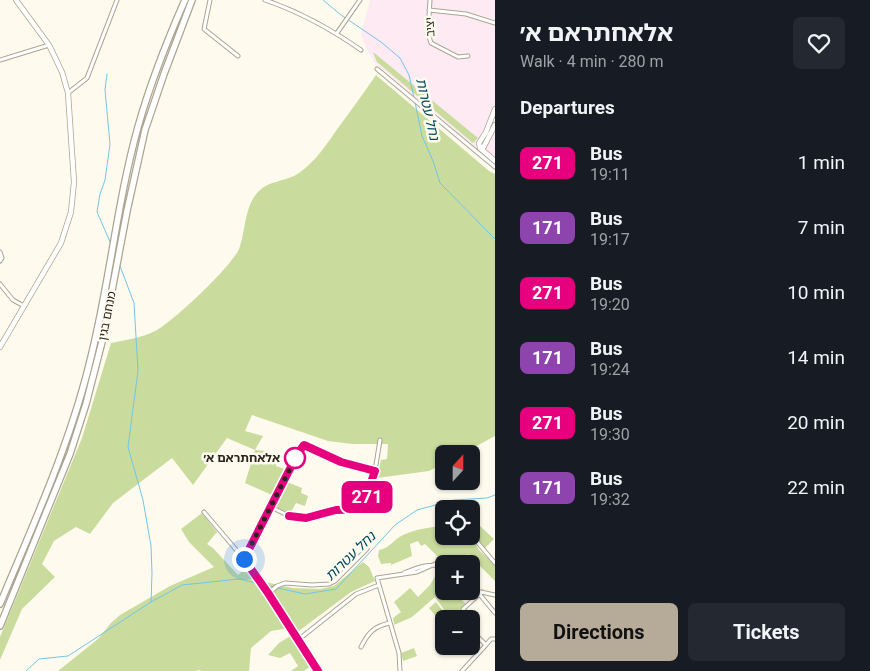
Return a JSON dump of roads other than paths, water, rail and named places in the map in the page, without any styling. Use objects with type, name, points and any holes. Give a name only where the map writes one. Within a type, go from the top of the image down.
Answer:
[{"type":"highway","name":"מנחם בגין","points":[[0,626],[70,454],[86,404],[103,338],[127,211],[145,130],[185,8],[185,0]]},
{"type":"highway","name":"מנחם בגין","points":[[0,604],[62,454],[75,414],[92,356],[120,209],[138,128],[156,72],[185,8],[192,0]]},
{"type":"street","points":[[0,347],[61,243],[71,212],[74,182],[68,93],[62,72],[49,45],[16,0]]},
{"type":"street","points":[[68,93],[87,78],[117,0]]},
{"type":"street","points":[[210,0],[204,29],[238,56]]},
{"type":"street","points":[[266,0],[293,10],[337,33],[361,50]]},
{"type":"street","points":[[337,33],[360,0]]},
{"type":"street","name":"יציב","points":[[430,0],[428,33],[431,44],[458,56],[468,56]]},
{"type":"street","points":[[429,10],[466,14],[495,23]]},
{"type":"street","points":[[0,60],[49,45]]},
{"type":"street","points":[[377,69],[495,167]]},
{"type":"street","points":[[495,109],[486,132],[479,143],[482,150],[495,161]]},
{"type":"street","points":[[482,150],[495,124]]},
{"type":"street","points":[[0,252],[2,258],[0,261]]},
{"type":"street","points":[[0,284],[13,300],[24,306]]},
{"type":"street","points":[[271,507],[293,518],[300,519],[315,517],[322,513],[336,510],[366,509],[380,440]]},
{"type":"street","points":[[244,559],[298,453],[304,445],[341,462],[375,471]]},
{"type":"street","points":[[204,512],[244,559],[318,671]]},
{"type":"street","points":[[480,545],[495,563]]},
{"type":"street","points":[[268,593],[285,583],[314,585],[329,584],[336,581],[367,549]]},
{"type":"street","points":[[400,671],[399,653],[377,578],[425,570],[435,564]]},
{"type":"street","points":[[298,640],[356,594],[380,585]]},
{"type":"street","points":[[481,594],[495,613]]},
{"type":"street","points":[[464,610],[481,594],[495,595]]},
{"type":"street","points":[[361,647],[369,632],[374,628],[390,623]]},
{"type":"street","points":[[480,639],[486,645]]},
{"type":"street","points":[[462,671],[491,639],[495,639]]},
{"type":"waterway","name":"נחל עטרות","points":[[323,0],[400,58],[409,75],[414,98]]},
{"type":"waterway","points":[[107,74],[105,90],[110,144],[105,180],[97,212],[111,244]]},
{"type":"waterway","name":"נחל עטרות","points":[[415,102],[422,136],[440,183],[495,239]]},
{"type":"waterway","points":[[120,266],[134,303],[138,371],[128,447],[143,500],[151,546],[151,602]]},
{"type":"waterway","name":"נחל עטרות","points":[[264,585],[305,594],[336,589],[395,525],[417,510],[454,500],[487,498],[495,495]]},
{"type":"waterway","name":"נחל עטרות","points":[[26,671],[39,659],[68,656],[151,602],[182,585],[239,579],[260,584]]},
{"type":"place","name":"אלאחתראם א׳","points":[[295,458]]}]
